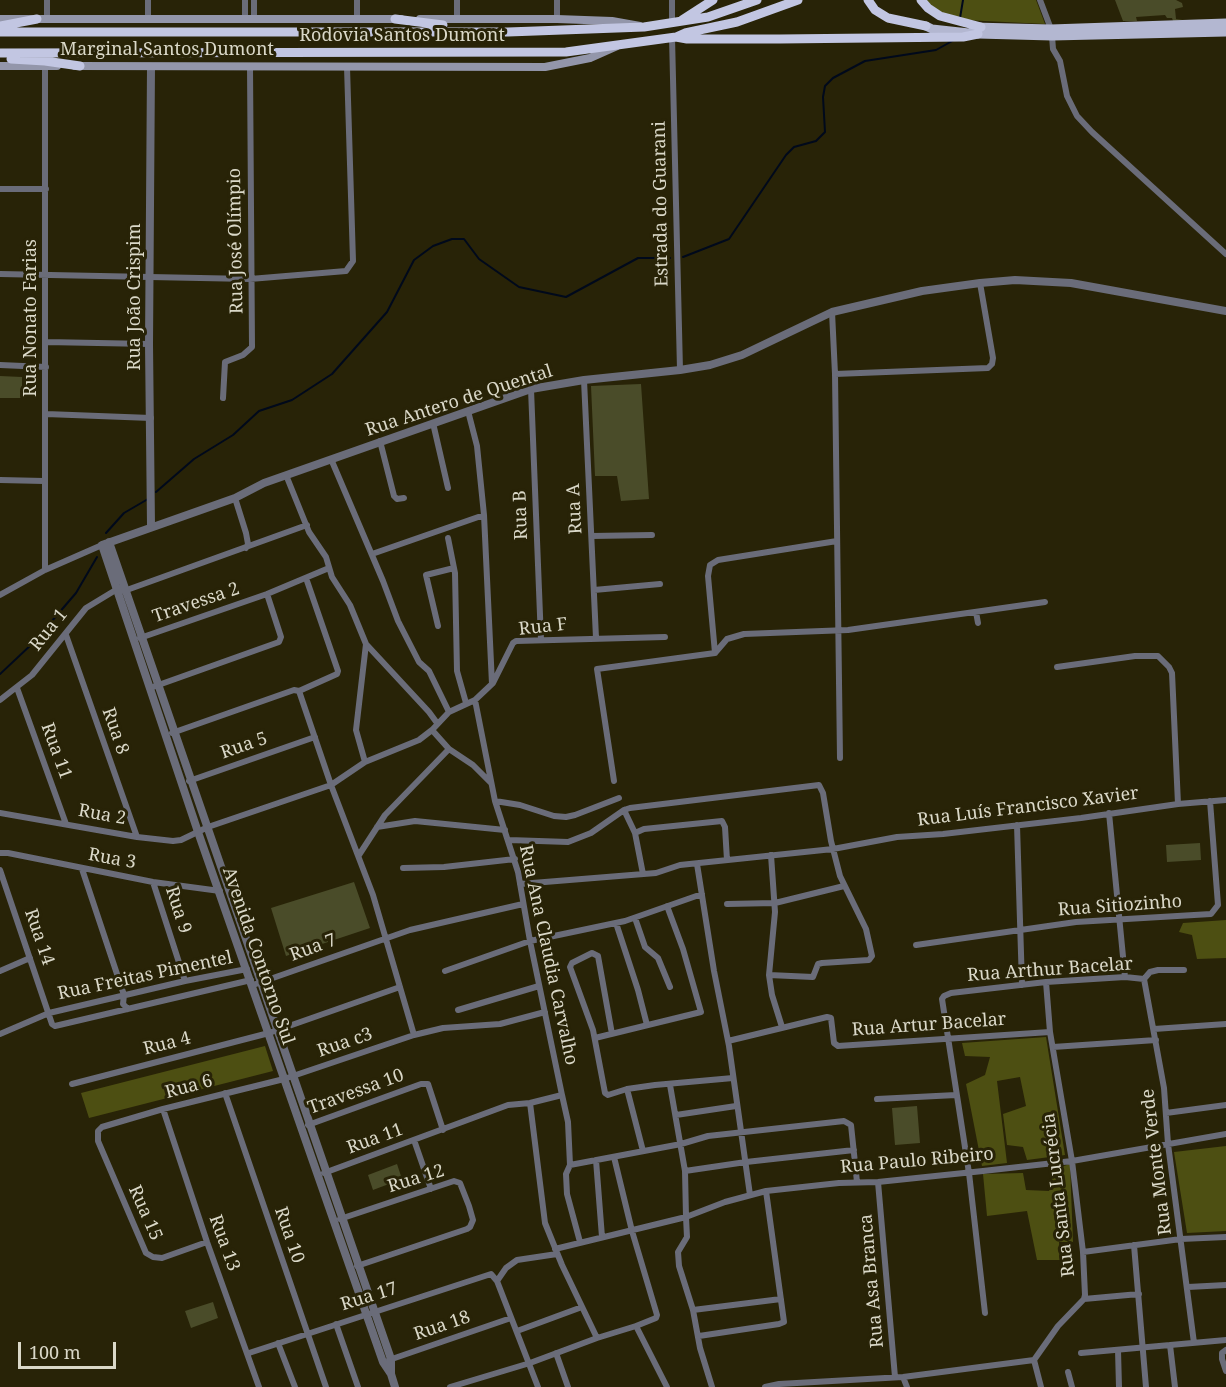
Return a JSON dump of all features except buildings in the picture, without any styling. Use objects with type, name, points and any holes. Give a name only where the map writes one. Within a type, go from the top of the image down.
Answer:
[{"type":"highway","points":[[676,23],[713,0]]},
{"type":"highway","name":"Rodovia Santos Dumont","points":[[0,32],[508,32],[644,27],[708,16],[757,0]]},
{"type":"highway","name":"Rodovia Santos Dumont","points":[[0,55],[566,52],[674,37],[737,22],[798,0]]},
{"type":"highway","points":[[868,0],[875,10],[888,18],[926,26]]},
{"type":"highway","points":[[921,0],[940,16],[980,31]]},
{"type":"highway","points":[[0,26],[42,19]]},
{"type":"highway","points":[[395,19],[432,25],[489,26],[508,32]]},
{"type":"highway","points":[[674,37],[687,39],[963,37],[980,31]]},
{"type":"highway","points":[[0,55],[80,66]]},
{"type":"main road","name":"Marginal Santos Dumont","points":[[0,19],[558,19],[627,22],[644,27]]},
{"type":"main road","points":[[926,26],[932,29],[1051,33],[1222,28]]},
{"type":"main road","name":"Marginal Santos Dumont","points":[[0,66],[545,66],[590,58],[619,46]]},
{"type":"street","points":[[42,19],[47,0]]},
{"type":"street","points":[[148,0],[148,19]]},
{"type":"street","points":[[245,0],[249,20]]},
{"type":"street","points":[[249,20],[254,0]]},
{"type":"street","points":[[357,0],[357,20]]},
{"type":"street","points":[[457,0],[457,19]]},
{"type":"street","points":[[557,0],[558,19]]},
{"type":"street","points":[[672,0],[676,23]]},
{"type":"street","points":[[1040,0],[1051,33],[1053,49],[1060,61],[1067,96],[1077,116],[1226,254]]},
{"type":"street","name":"Estrada do Guarani","points":[[674,37],[680,370]]},
{"type":"street","name":"Rua Nonato Farias","points":[[45,66],[45,570]]},
{"type":"street","points":[[0,274],[250,279],[342,272],[349,269],[352,261],[347,66]]},
{"type":"street","name":"Rua João Crispim","points":[[151,67],[149,277],[151,526]]},
{"type":"street","name":"Rua José Olímpio","points":[[223,398],[225,362],[243,355],[252,346],[249,67]]},
{"type":"street","points":[[0,189],[46,189]]},
{"type":"street","name":"Rua Antero de Quental","points":[[0,595],[45,570],[105,543],[235,498],[264,483],[380,441],[531,389],[584,380],[710,365],[742,355],[832,312],[922,291],[1015,280],[1080,284],[1226,311]]},
{"type":"street","points":[[835,374],[988,368],[993,358],[980,283]]},
{"type":"street","points":[[832,312],[835,374],[840,758]]},
{"type":"street","points":[[46,342],[149,344]]},
{"type":"street","points":[[0,365],[46,367]]},
{"type":"street","name":"Rua A","points":[[584,380],[596,638]]},
{"type":"street","name":"Rua B","points":[[531,389],[541,640]]},
{"type":"street","points":[[468,411],[477,446],[484,514],[492,685]]},
{"type":"street","points":[[46,414],[151,418]]},
{"type":"street","points":[[433,423],[448,488]]},
{"type":"street","points":[[380,441],[394,496],[397,499],[405,498]]},
{"type":"street","points":[[331,459],[413,654],[418,662],[429,671],[448,712]]},
{"type":"street","points":[[286,475],[307,525],[326,557],[332,577],[350,605],[366,644],[437,723]]},
{"type":"street","points":[[0,480],[44,481]]},
{"type":"street","points":[[235,498],[246,532],[248,544],[246,548]]},
{"type":"street","points":[[372,554],[484,514]]},
{"type":"street","name":"Rua 1","points":[[0,700],[32,675],[86,608],[126,587],[246,548],[307,525]]},
{"type":"street","points":[[592,536],[652,535]]},
{"type":"street","points":[[448,538],[454,568],[457,671],[466,703]]},
{"type":"street","points":[[715,653],[708,576],[710,565],[718,560],[837,541]]},
{"type":"street","name":"Avenida Contorno Sul","points":[[105,543],[126,587],[310,1125],[322,1174]]},
{"type":"street","name":"Avenida Contorno Sul","points":[[105,543],[117,591],[198,832],[301,1128],[322,1174],[355,1267],[375,1312],[395,1387]]},
{"type":"street","name":"Travessa 2","points":[[134,640],[267,594],[329,568]]},
{"type":"street","points":[[438,626],[426,575],[454,568]]},
{"type":"street","points":[[166,735],[299,691],[337,674],[338,671],[306,578]]},
{"type":"street","points":[[594,590],[660,584]]},
{"type":"street","points":[[150,688],[277,644],[281,637],[267,594]]},
{"type":"street","points":[[614,782],[597,669],[715,653],[728,639],[739,635],[838,630],[1045,602]]},
{"type":"street","points":[[976,612],[978,623]]},
{"type":"street","name":"Rua 8","points":[[66,635],[137,837]]},
{"type":"street","name":"Rua F","points":[[331,785],[365,762],[419,740],[432,730],[448,712],[475,700],[492,685],[499,675],[513,643],[520,640],[665,637]]},
{"type":"street","points":[[365,762],[356,730],[366,644]]},
{"type":"street","points":[[1058,667],[1135,656],[1158,656],[1169,667],[1172,674],[1178,804]]},
{"type":"street","name":"Rua 11","points":[[17,688],[66,824]]},
{"type":"street","points":[[299,691],[331,785],[373,894],[414,1035]]},
{"type":"street","name":"Rua Ana Claudia Carvalho","points":[[475,700],[495,801],[515,859],[568,1122],[570,1165],[566,1174],[566,1190],[580,1242]]},
{"type":"street","points":[[432,730],[448,749],[473,765],[492,784]]},
{"type":"street","name":"Rua 5","points":[[183,784],[315,737]]},
{"type":"street","points":[[359,855],[376,827],[394,804],[448,749]]},
{"type":"street","points":[[208,827],[331,785]]},
{"type":"street","points":[[509,840],[565,843],[591,833],[624,810],[653,804],[819,785],[823,793],[844,886],[866,929],[870,942],[870,959],[823,962],[818,964],[815,975],[811,977],[770,975]]},
{"type":"street","points":[[495,801],[514,803],[560,817],[575,815],[619,798]]},
{"type":"street","name":"Rua Luís Francisco Xavier","points":[[520,884],[657,873],[680,866],[834,849],[897,837],[1226,800]]},
{"type":"street","name":"Rua Sitiozinho","points":[[916,945],[1076,922],[1207,915],[1218,905],[1210,801]]},
{"type":"street","points":[[624,810],[635,833],[643,874]]},
{"type":"street","name":"Rua 2","points":[[0,813],[137,837],[173,841],[181,840],[208,827]]},
{"type":"street","points":[[1108,813],[1125,977]]},
{"type":"street","points":[[376,827],[415,821],[505,831]]},
{"type":"street","points":[[635,833],[645,829],[722,821],[725,826],[727,860]]},
{"type":"street","points":[[1017,825],[1022,985]]},
{"type":"street","name":"Rua 3","points":[[0,854],[8,853],[153,882],[220,891]]},
{"type":"street","points":[[771,855],[775,903],[770,975],[772,995],[782,1027]]},
{"type":"street","points":[[403,868],[444,867],[515,859]]},
{"type":"street","points":[[697,864],[728,1041],[750,1195]]},
{"type":"street","points":[[82,869],[124,995],[123,1004],[128,1009]]},
{"type":"street","name":"Rua 14","points":[[0,870],[49,1013]]},
{"type":"street","name":"Rua 9","points":[[153,882],[185,981]]},
{"type":"street","points":[[728,904],[775,903],[844,886]]},
{"type":"street","points":[[445,971],[530,941],[616,923],[702,894]]},
{"type":"street","name":"Rua 7","points":[[252,982],[261,983],[384,938],[523,904]]},
{"type":"street","points":[[595,1038],[701,1012],[683,949],[667,906]]},
{"type":"street","points":[[634,918],[645,947],[658,958],[670,987]]},
{"type":"street","points":[[616,923],[647,1025]]},
{"type":"street","points":[[612,1034],[598,956],[592,953],[572,963],[570,967],[595,1038],[605,1094],[627,1089],[733,1078]]},
{"type":"street","points":[[0,971],[30,958]]},
{"type":"street","name":"Rua Freitas Pimentel","points":[[0,1034],[49,1013],[247,969]]},
{"type":"street","name":"Rua Arthur Bacelar","points":[[948,1038],[942,999],[951,993],[1046,982],[1125,977],[1144,979],[1150,972],[1158,970],[1184,970]]},
{"type":"street","name":"Rua Monte Verde","points":[[1144,979],[1156,1040],[1194,1343]]},
{"type":"street","name":"Rua Freitas Pimentel","points":[[49,1013],[52,1024],[58,1026],[252,982]]},
{"type":"street","name":"Rua Santa Lucrécia","points":[[1034,1360],[1058,1326],[1084,1299],[1083,1252],[1072,1161],[1050,1032],[1046,982]]},
{"type":"street","points":[[269,1033],[400,987]]},
{"type":"street","points":[[458,1010],[539,987]]},
{"type":"street","name":"Rua c3","points":[[284,1079],[414,1035],[442,1028],[500,1024],[545,1012]]},
{"type":"street","name":"Rua Artur Bacelar","points":[[728,1041],[830,1017],[834,1042],[837,1046],[1050,1032]]},
{"type":"street","points":[[1154,1029],[1226,1024]]},
{"type":"street","name":"Rua 4","points":[[72,1084],[269,1033]]},
{"type":"street","points":[[948,1038],[969,1173],[985,1312]]},
{"type":"street","points":[[1053,1047],[1156,1040]]},
{"type":"street","name":"Rua 6","points":[[102,1127],[163,1109],[284,1079]]},
{"type":"street","name":"Travessa 10","points":[[301,1128],[421,1084],[428,1084],[443,1130]]},
{"type":"street","points":[[670,1085],[685,1171],[687,1237],[678,1252],[678,1257],[712,1387]]},
{"type":"street","points":[[627,1089],[644,1152]]},
{"type":"street","name":"Rua 10","points":[[225,1093],[326,1387]]},
{"type":"street","points":[[443,1130],[508,1105],[530,1103],[562,1095]]},
{"type":"street","points":[[877,1099],[956,1095]]},
{"type":"street","points":[[530,1103],[542,1209],[556,1251],[597,1338]]},
{"type":"street","points":[[1166,1113],[1226,1105]]},
{"type":"street","points":[[676,1115],[736,1106]]},
{"type":"street","name":"Rua 13","points":[[163,1109],[207,1242],[260,1387]]},
{"type":"street","points":[[570,1165],[644,1152],[708,1136],[848,1122],[851,1125],[857,1182]]},
{"type":"street","name":"Rua 15","points":[[102,1127],[98,1131],[98,1141],[146,1253],[153,1257],[171,1256],[207,1242]]},
{"type":"street","name":"Rua 11","points":[[322,1174],[443,1130]]},
{"type":"street","name":"Rua Paulo Ribeiro","points":[[497,1281],[506,1268],[517,1260],[556,1251],[580,1242],[686,1217],[766,1191],[878,1182],[1072,1161],[1226,1134]]},
{"type":"street","points":[[414,1140],[431,1188]]},
{"type":"street","points":[[685,1171],[854,1150]]},
{"type":"street","points":[[450,1387],[530,1363],[656,1317],[614,1157]]},
{"type":"street","points":[[596,1160],[602,1237]]},
{"type":"street","name":"Rua 12","points":[[338,1220],[454,1181],[460,1183],[473,1220],[470,1227],[355,1267]]},
{"type":"street","name":"Rua Asa Branca","points":[[878,1182],[899,1377],[907,1387]]},
{"type":"street","points":[[699,1336],[782,1323],[784,1318],[766,1191]]},
{"type":"street","points":[[1083,1252],[1182,1239],[1226,1237]]},
{"type":"street","points":[[1134,1245],[1146,1387]]},
{"type":"street","name":"Avenida Contorno Sul","points":[[355,1267],[366,1314],[387,1361]]},
{"type":"street","name":"Rua 17","points":[[249,1353],[487,1274],[493,1275],[497,1281]]},
{"type":"street","points":[[497,1281],[538,1387]]},
{"type":"street","points":[[1188,1287],[1226,1285]]},
{"type":"street","points":[[1084,1299],[1139,1294]]},
{"type":"street","points":[[693,1310],[781,1299]]},
{"type":"street","points":[[517,1331],[582,1307]]},
{"type":"street","name":"Rua 18","points":[[387,1361],[511,1318]]},
{"type":"street","points":[[336,1324],[357,1387]]},
{"type":"street","points":[[636,1326],[667,1387]]},
{"type":"street","points":[[1080,1353],[1226,1340]]},
{"type":"street","points":[[278,1343],[295,1387]]},
{"type":"street","points":[[1170,1345],[1175,1387]]},
{"type":"street","points":[[1118,1350],[1119,1387]]},
{"type":"street","points":[[1226,1350],[1222,1353],[1222,1359],[1226,1371]]},
{"type":"street","points":[[556,1353],[568,1387]]},
{"type":"street","points":[[765,1387],[780,1384],[899,1377],[1034,1360],[1041,1387]]},
{"type":"street","points":[[1068,1372],[1072,1387]]},
{"type":"street","points":[[839,1380],[841,1387]]},
{"type":"green space","points":[[1115,0],[1176,0],[1182,3],[1183,7],[1175,9],[1176,19],[1183,20],[1173,21],[1165,15],[1136,17],[1137,21],[1123,21]]},
{"type":"green space","points":[[0,376],[22,377],[22,398],[0,398]]},
{"type":"green space","points":[[641,384],[649,499],[621,501],[617,476],[595,476],[591,386]]},
{"type":"green space","points":[[1200,843],[1201,860],[1167,862],[1166,845]]},
{"type":"green space","points":[[354,882],[370,928],[286,956],[271,908]]},
{"type":"green space","points":[[917,1106],[920,1143],[895,1145],[892,1108]]},
{"type":"green space","points":[[397,1164],[402,1179],[373,1190],[368,1175]]},
{"type":"green space","points":[[213,1302],[218,1318],[191,1328],[185,1311]]},
{"type":"shaded area","points":[[924,0],[1036,0],[1045,24],[965,20],[947,16]]},
{"type":"shaded area","points":[[1226,920],[1226,958],[1197,959],[1192,935],[1179,932],[1183,923]]},
{"type":"shaded area","points":[[1046,1037],[1065,1155],[1027,1160],[1023,1147],[1007,1145],[1003,1114],[1026,1106],[1020,1077],[997,1081],[1007,1163],[982,1166],[966,1084],[985,1075],[990,1057],[965,1056],[962,1043]]},
{"type":"shaded area","points":[[265,1046],[273,1071],[89,1118],[81,1093]]},
{"type":"shaded area","points":[[1226,1146],[1226,1231],[1187,1233],[1174,1152]]},
{"type":"shaded area","points":[[1070,1164],[1073,1242],[1059,1242],[1060,1260],[1037,1260],[1027,1211],[987,1216],[983,1174],[1023,1173],[1026,1190],[1049,1191],[1054,1169]]},
{"type":"waterway","points":[[960,18],[963,0]]},
{"type":"waterway","points":[[683,257],[729,239],[786,155],[794,147],[816,141],[825,132],[823,97],[825,86],[833,78],[865,61],[936,50],[954,40]]},
{"type":"waterway","points":[[156,492],[194,459],[233,435],[259,411],[292,400],[332,374],[387,312],[414,260],[433,246],[452,239],[464,239],[479,259],[519,287],[566,297],[638,258],[670,258]]},
{"type":"waterway","points":[[106,533],[124,513],[148,499]]},
{"type":"waterway","points":[[0,674],[33,643],[76,593],[97,557]]}]
